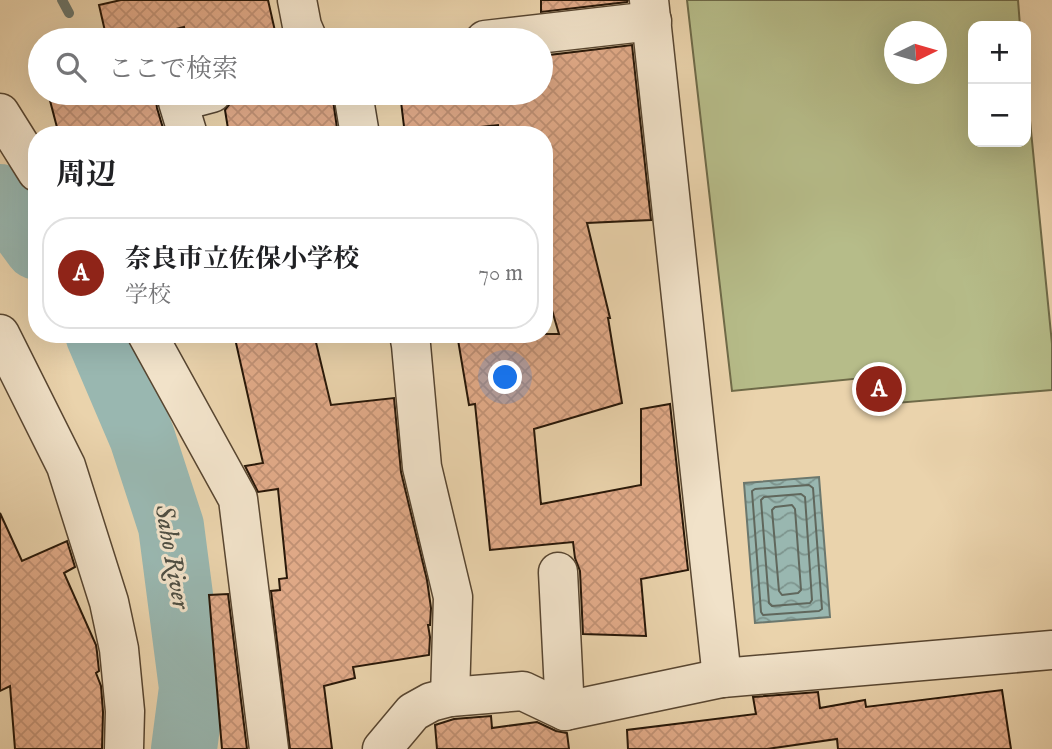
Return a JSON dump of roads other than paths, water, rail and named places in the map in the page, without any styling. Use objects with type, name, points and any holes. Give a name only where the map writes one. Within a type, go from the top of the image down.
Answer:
[{"type":"street","points":[[297,0],[303,28]]},
{"type":"street","points":[[551,28],[651,10],[722,678]]},
{"type":"street","points":[[179,105],[185,126]]},
{"type":"street","points":[[355,105],[358,126]]},
{"type":"street","points":[[0,113],[28,158]]},
{"type":"street","points":[[0,334],[66,466],[109,602],[119,649],[124,698],[124,749]]},
{"type":"street","points":[[152,343],[238,499],[269,749]]},
{"type":"street","points":[[411,343],[422,467],[453,597],[450,697]]},
{"type":"street","points":[[558,572],[565,711]]},
{"type":"street","points":[[382,749],[412,712],[431,702],[450,697],[523,691],[565,711],[722,678],[1052,650]]},
{"type":"water","points":[[819,477],[830,617],[755,623],[744,483]]},
{"type":"waterway","points":[[62,0],[69,13]]},
{"type":"waterway","name":"Saho River","points":[[0,197],[28,235]]},
{"type":"waterway","name":"Saho River","points":[[102,343],[142,437],[171,526],[192,688],[184,749]]},
{"type":"place","name":"奈良市立佐保小学校","points":[[879,389]]}]
